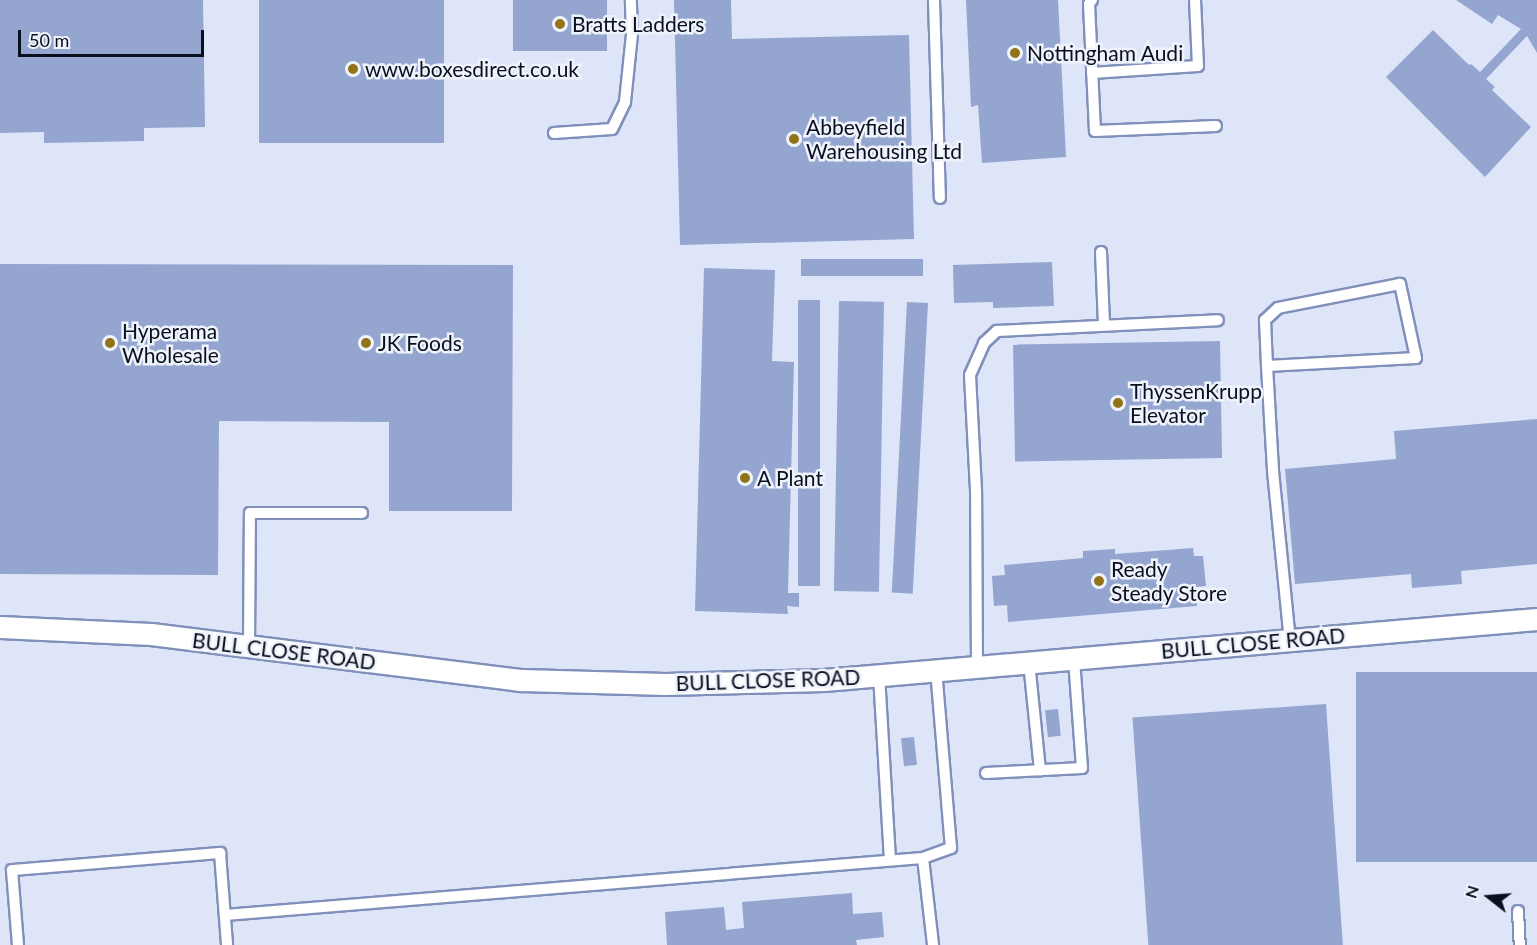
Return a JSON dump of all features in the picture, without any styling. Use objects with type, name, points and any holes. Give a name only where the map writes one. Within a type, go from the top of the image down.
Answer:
[{"type":"street","name":"BULL CLOSE ROAD","points":[[0,627],[151,634],[522,680],[665,684],[824,680],[1537,619]]},
{"type":"lane","points":[[555,133],[612,129],[625,102],[632,34],[631,0]]},
{"type":"lane","points":[[934,0],[940,198]]},
{"type":"lane","points":[[1092,0],[1089,4],[1095,131],[1216,126]]},
{"type":"lane","points":[[1092,73],[1198,66],[1196,0]]},
{"type":"lane","points":[[1101,252],[1104,324]]},
{"type":"lane","points":[[1267,366],[1416,358],[1400,284],[1278,308],[1265,320],[1267,366],[1273,471],[1290,640]]},
{"type":"lane","points":[[978,667],[976,490],[970,375],[974,361],[984,343],[997,331],[1218,320]]},
{"type":"lane","points":[[249,647],[250,513],[363,513]]},
{"type":"lane","points":[[986,773],[1082,768],[1074,659]]},
{"type":"lane","points":[[1029,662],[1040,770]]},
{"type":"lane","points":[[225,915],[923,858],[951,848],[936,670]]},
{"type":"lane","points":[[879,675],[890,860]]},
{"type":"lane","points":[[18,945],[12,870],[220,853],[227,945]]},
{"type":"lane","points":[[923,858],[933,945]]},
{"type":"lane","points":[[1518,911],[1520,945]]},
{"type":"building","points":[[0,0],[203,0],[205,127],[144,128],[144,141],[44,143],[44,132],[0,133]]},
{"type":"building","name":"www.boxesdirect.co.uk","points":[[259,0],[444,0],[444,143],[259,143]]},
{"type":"building","name":"Bratts Ladders","points":[[513,0],[607,0],[607,51],[513,51]]},
{"type":"building","name":"Abbeyfield Warehousing Ltd","points":[[674,0],[731,0],[732,39],[909,35],[914,239],[680,245]]},
{"type":"building","name":"Nottingham Audi","points":[[966,0],[1058,0],[1066,157],[982,163],[978,105],[971,107]]},
{"type":"building","points":[[1456,0],[1537,0],[1537,53],[1527,36],[1486,79],[1495,87],[1492,90],[1531,127],[1485,177],[1386,77],[1433,30],[1469,65],[1471,64],[1480,72],[1521,29],[1498,15],[1492,24]]},
{"type":"building","points":[[801,259],[923,259],[923,276],[801,276]]},
{"type":"building","points":[[1052,262],[1054,306],[993,308],[993,302],[954,303],[953,265]]},
{"type":"building","points":[[0,264],[513,265],[512,511],[389,511],[389,422],[219,421],[218,575],[0,574]]},
{"type":"building","name":"A Plant","points":[[704,268],[775,270],[772,361],[794,362],[788,593],[799,593],[799,607],[787,606],[788,614],[695,611]]},
{"type":"building","points":[[798,300],[820,300],[820,586],[798,586]]},
{"type":"building","points":[[839,301],[884,302],[879,592],[834,591]]},
{"type":"building","points":[[907,302],[928,303],[913,594],[892,593]]},
{"type":"building","name":"ThyssenKrupp Elevator","points":[[1220,341],[1222,458],[1015,462],[1013,345]]},
{"type":"building","points":[[1537,419],[1537,564],[1461,571],[1462,584],[1412,588],[1411,574],[1295,584],[1285,469],[1396,459],[1394,431]]},
{"type":"building","name":"Ready Steady Store","points":[[1193,548],[1194,556],[1203,556],[1206,586],[1196,587],[1197,606],[1008,622],[1007,605],[994,606],[992,576],[1005,575],[1004,565],[1083,558],[1083,551],[1115,549],[1115,554]]},
{"type":"building","points":[[1356,672],[1537,672],[1537,862],[1356,862]]},
{"type":"building","points":[[1326,704],[1343,945],[1148,945],[1132,718]]},
{"type":"building","points":[[1058,709],[1061,736],[1048,737],[1045,710]]},
{"type":"building","points":[[914,737],[917,765],[904,766],[901,738]]},
{"type":"building","points":[[852,893],[853,914],[882,912],[884,937],[856,940],[857,945],[667,945],[665,912],[724,907],[726,930],[744,928],[742,902]]},
{"type":"place","name":"Bratts Ladders","points":[[560,24]]},
{"type":"place","name":"Nottingham Audi","points":[[1015,53]]},
{"type":"place","name":"www.boxesdirect.co.uk","points":[[353,69]]},
{"type":"place","name":"Abbeyfield Warehousing Ltd","points":[[794,139]]},
{"type":"place","name":"Hyperama Wholesale","points":[[110,343]]},
{"type":"place","name":"JK Foods","points":[[366,343]]},
{"type":"place","name":"ThyssenKrupp Elevator","points":[[1118,403]]},
{"type":"place","name":"A Plant","points":[[745,478]]},
{"type":"place","name":"Ready Steady Store","points":[[1099,581]]}]
